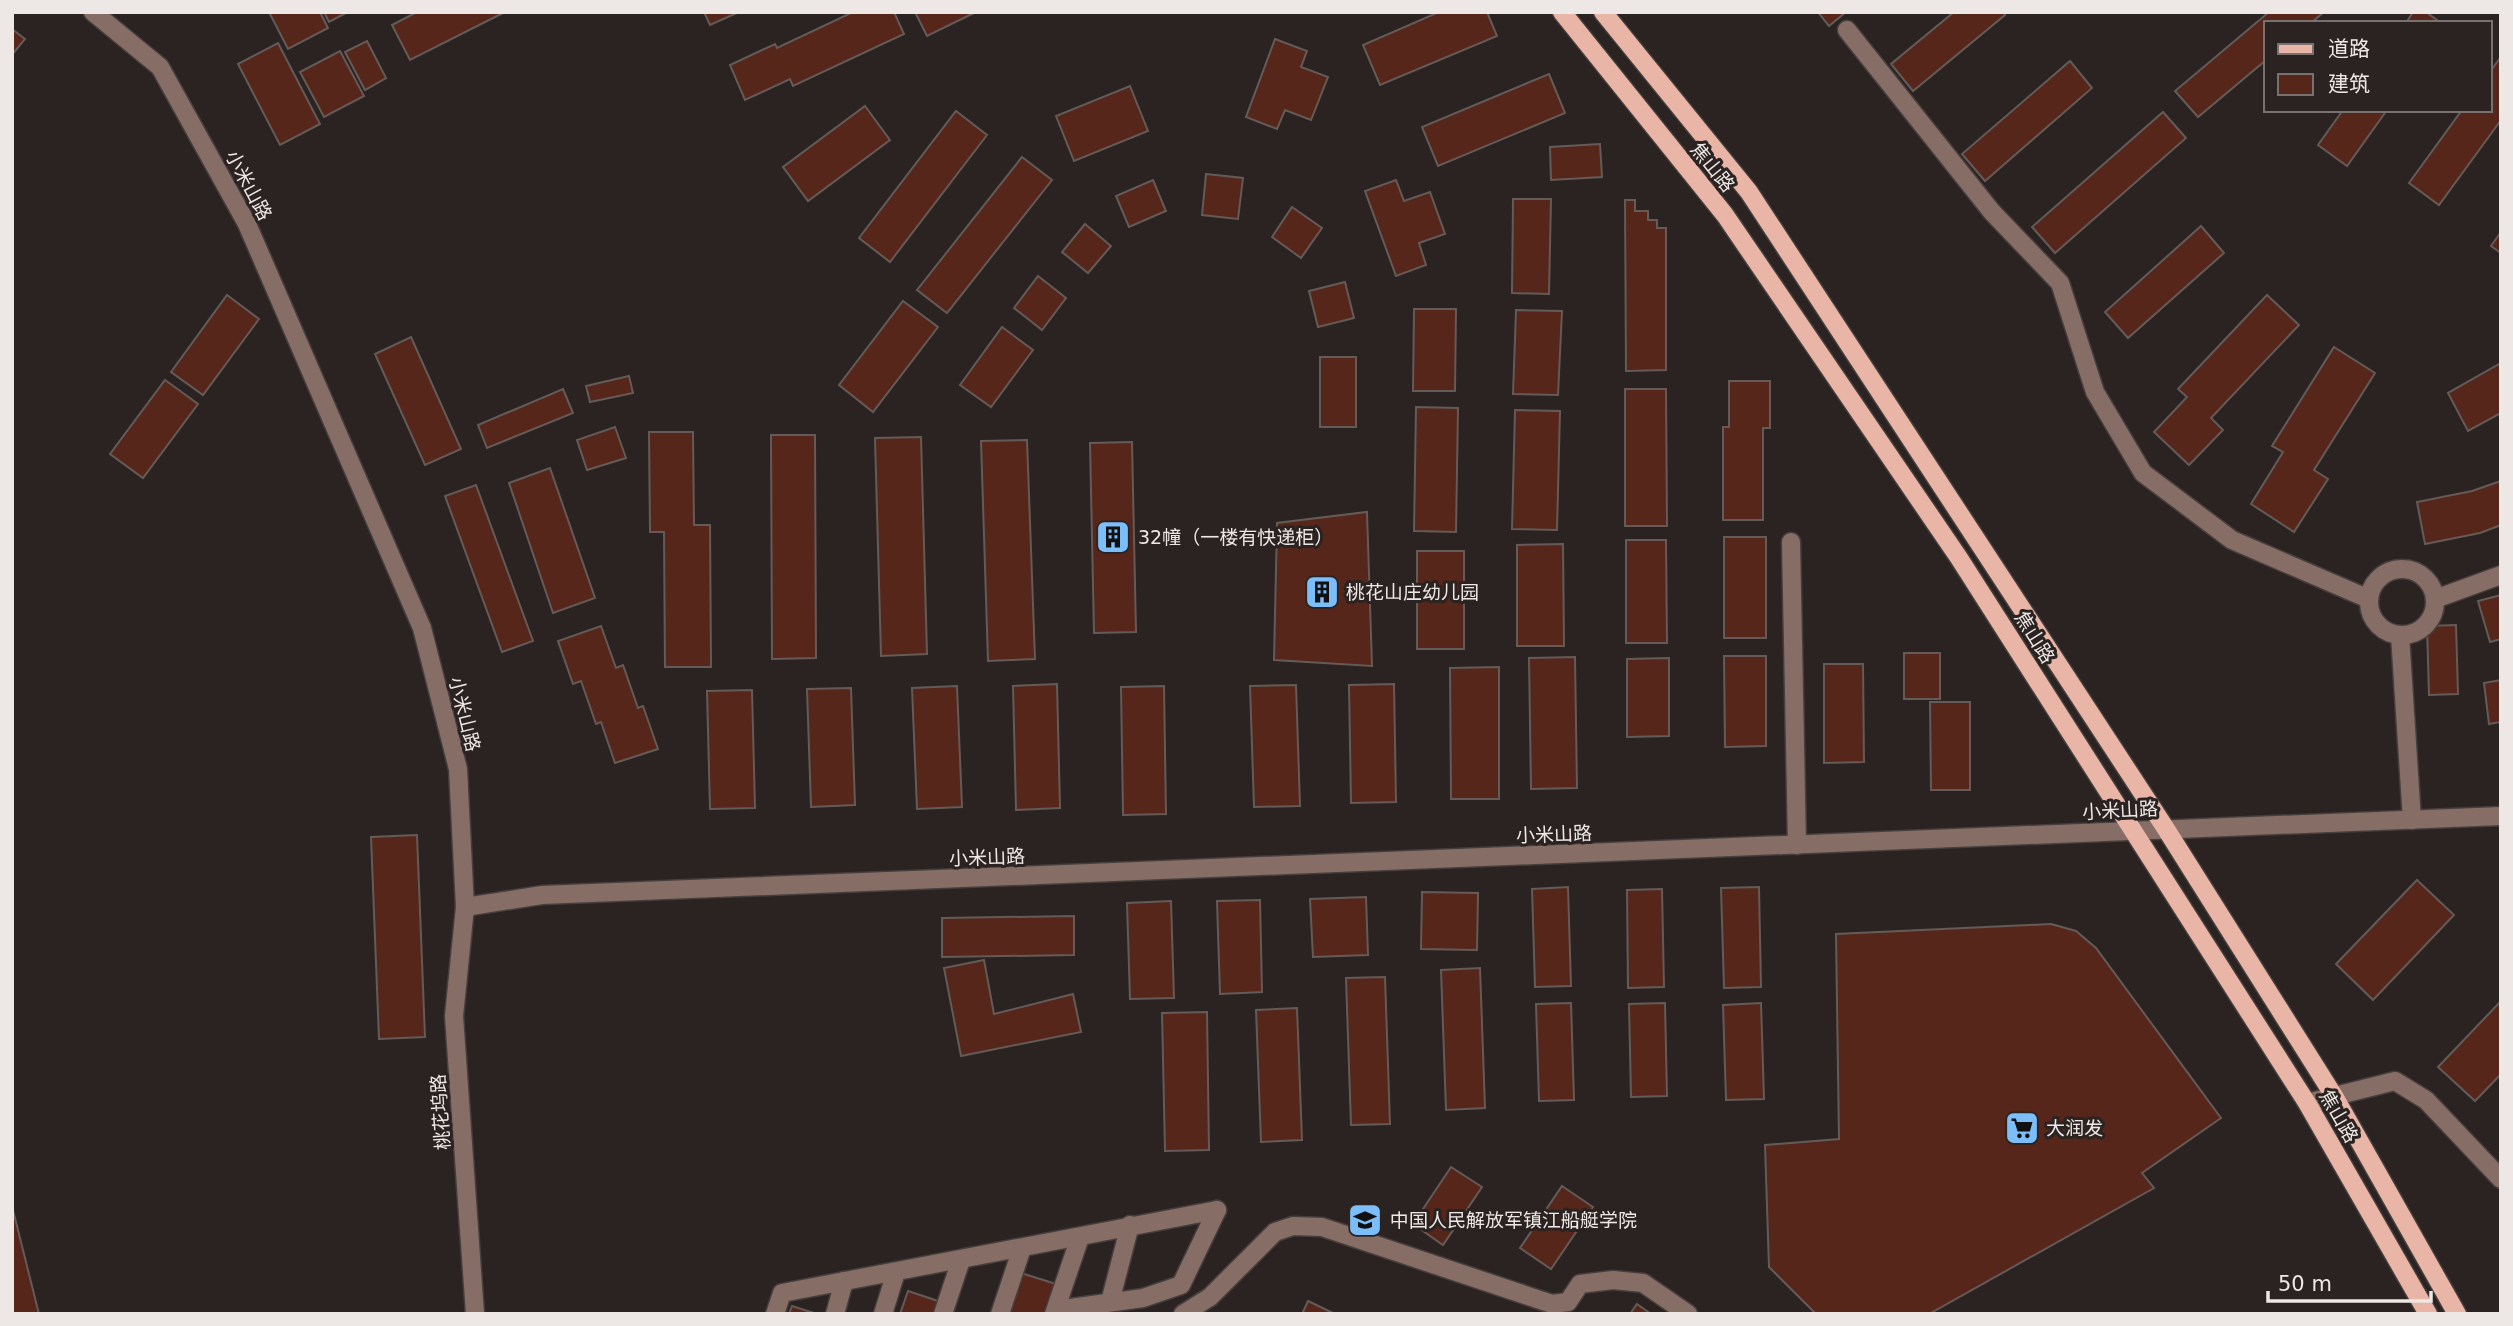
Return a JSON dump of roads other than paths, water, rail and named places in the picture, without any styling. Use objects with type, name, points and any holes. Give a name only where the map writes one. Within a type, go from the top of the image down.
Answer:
[{"type":"main road","name":"焦山路","points":[[1562,12],[1725,215],[1959,558],[2307,1103],[2428,1314]]},
{"type":"main road","name":"焦山路","points":[[1603,12],[1749,192],[2166,829],[2334,1096],[2457,1314]]},
{"type":"street","name":"小米山路","points":[[93,12],[160,67],[247,224],[422,628],[458,769],[465,907],[542,895],[2501,817]]},
{"type":"street","points":[[1847,30],[1992,212],[2060,283],[2095,392],[2143,473],[2232,540],[2369,599]]},
{"type":"street","points":[[1791,542],[1797,845]]},
{"type":"street","points":[[2397,570],[2418,573],[2432,589],[2435,599],[2433,611],[2421,629],[2400,635],[2381,627],[2374,619],[2369,599],[2378,580],[2386,573],[2397,570]]},
{"type":"street","points":[[2435,599],[2501,575]]},
{"type":"street","points":[[2400,635],[2412,820]]},
{"type":"street","name":"桃花坞路","points":[[465,907],[454,1016],[475,1314]]},
{"type":"street","points":[[2307,1103],[2395,1081],[2426,1100],[2501,1179]]},
{"type":"street","points":[[775,1314],[782,1293],[1217,1210],[1181,1285],[1143,1297],[1055,1312],[1080,1237]]},
{"type":"street","points":[[1110,1302],[1130,1225]]},
{"type":"street","points":[[1183,1314],[1210,1297],[1275,1232],[1293,1226],[1322,1227],[1552,1304],[1568,1302],[1580,1284],[1613,1280],[1643,1283],[1688,1314]]},
{"type":"street","points":[[1000,1314],[1022,1248]]},
{"type":"street","points":[[943,1314],[961,1260]]},
{"type":"street","points":[[883,1314],[896,1272]]},
{"type":"street","points":[[835,1314],[844,1281]]},
{"type":"place","name":"32幢（一楼有快递柜）","points":[[1113,537]]},
{"type":"place","name":"桃花山庄幼儿园","points":[[1322,592]]},
{"type":"place","name":"大润发","points":[[2022,1128]]},
{"type":"place","name":"中国人民解放军镇江船艇学院","points":[[1365,1220]]}]
